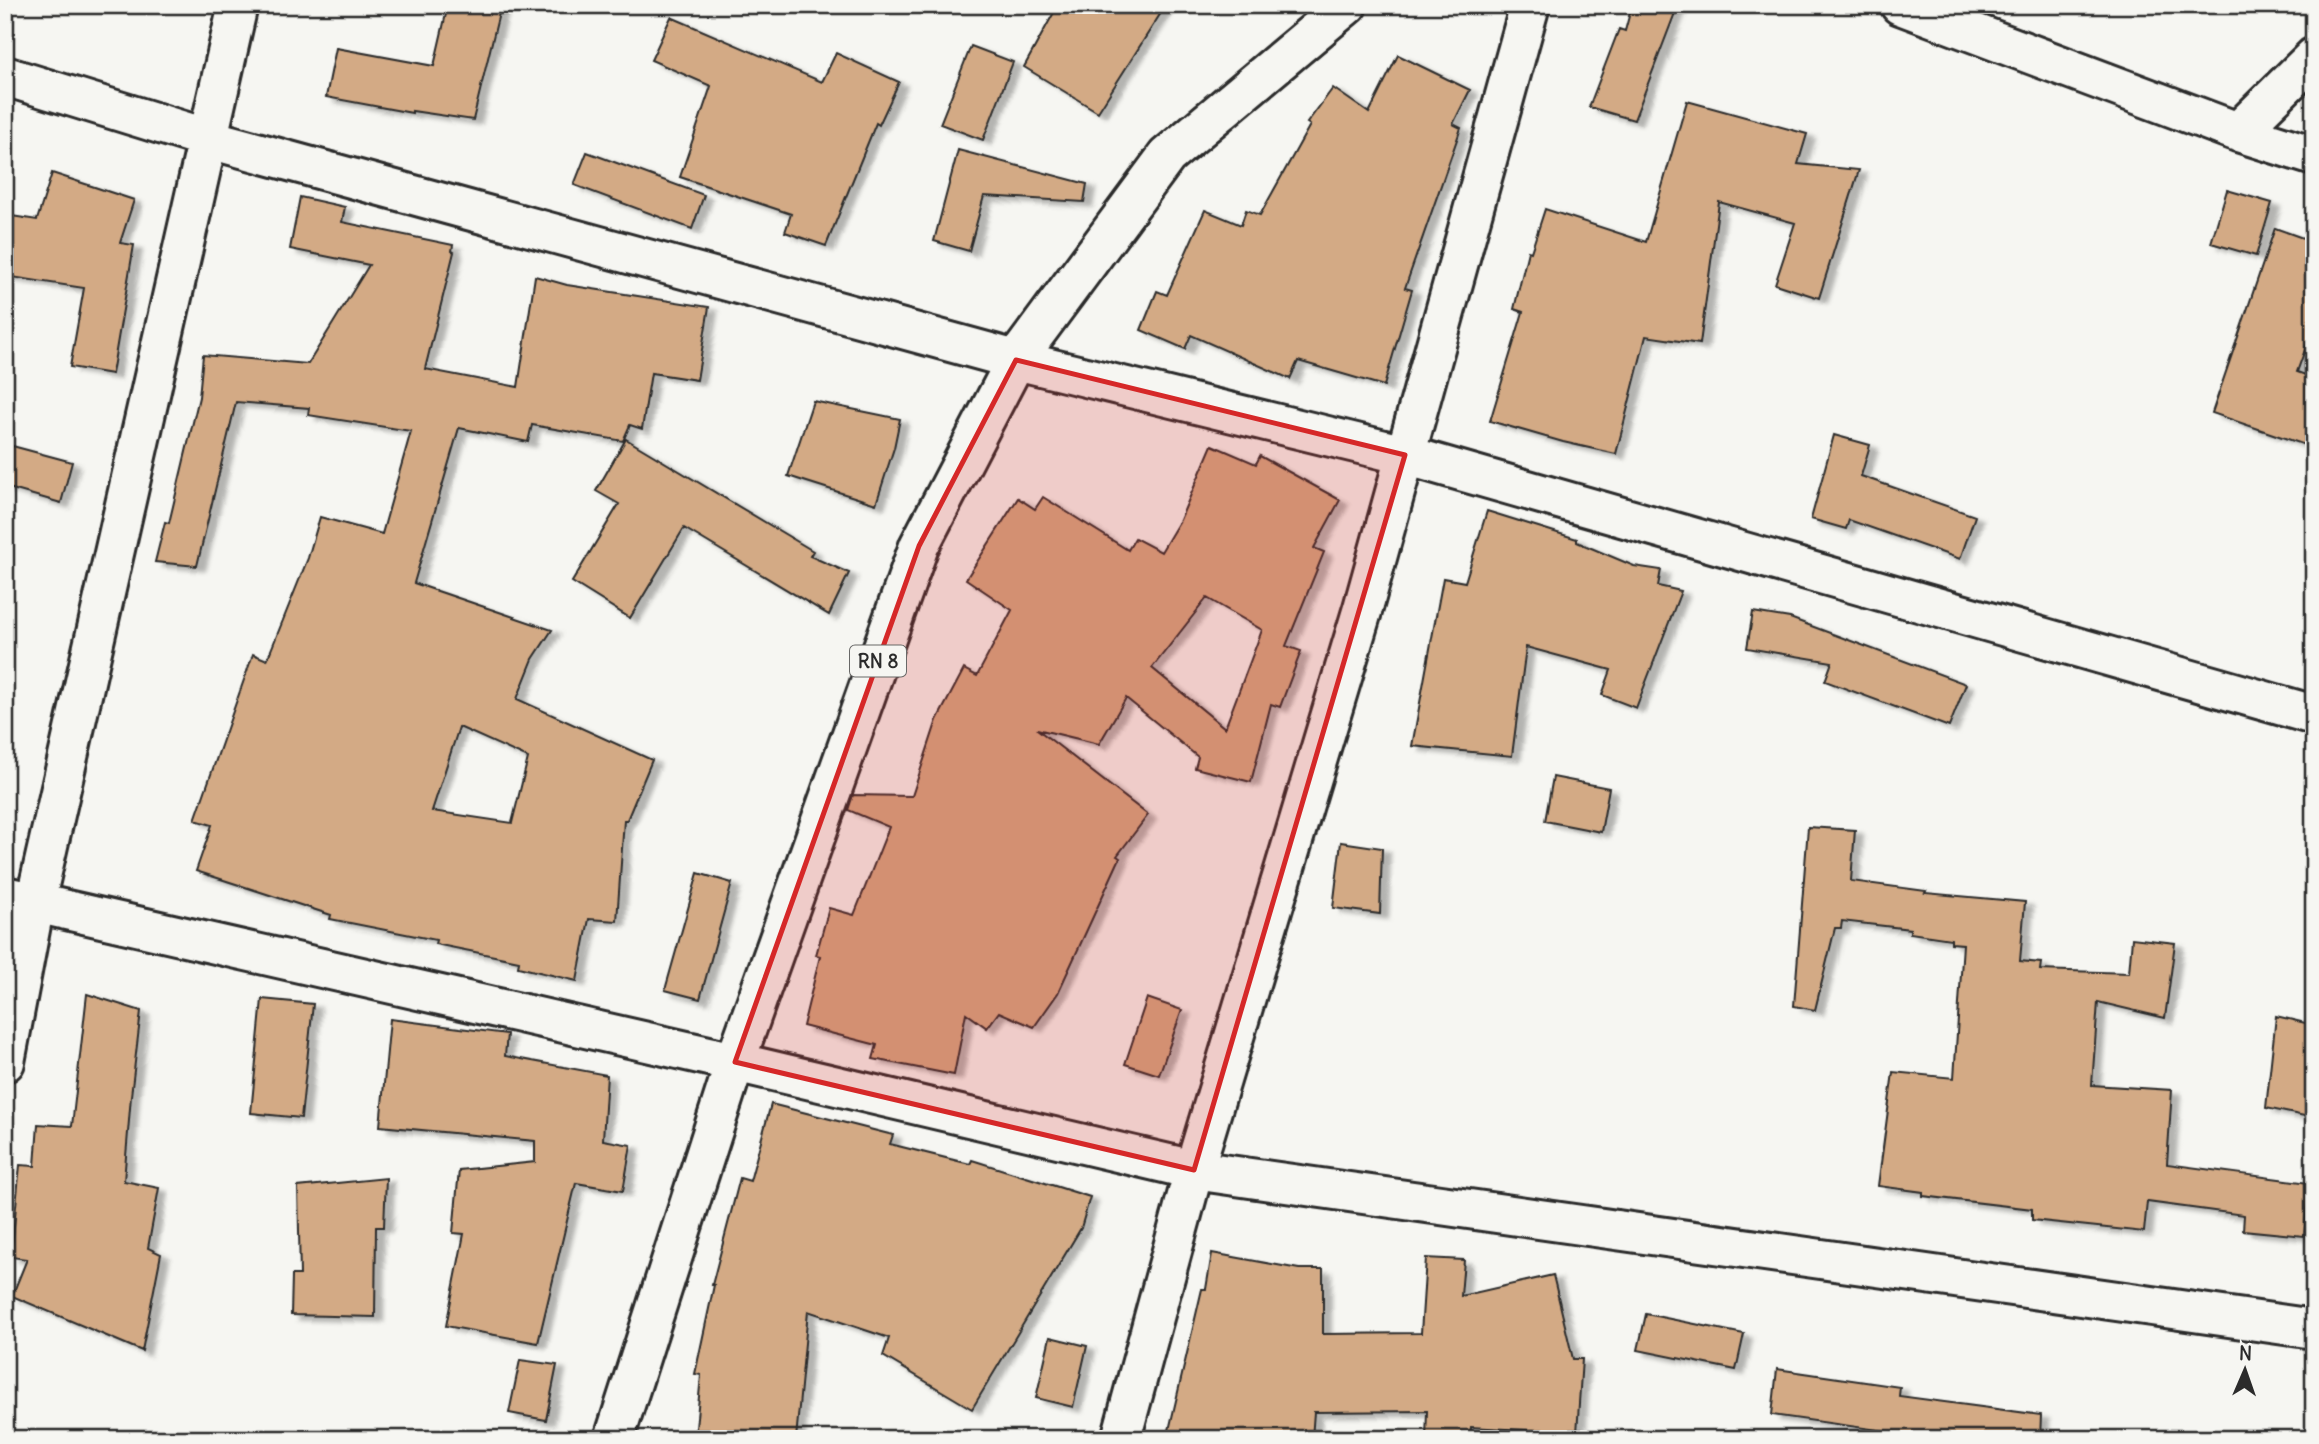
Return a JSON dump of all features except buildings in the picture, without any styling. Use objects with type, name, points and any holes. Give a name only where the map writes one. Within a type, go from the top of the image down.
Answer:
[{"type":"street","points":[[5,1062],[20,899],[209,139],[238,5]]},
{"type":"street","name":"RN 8","points":[[614,1439],[735,1062],[919,546],[1016,360],[1167,156],[1347,5]]},
{"type":"street","points":[[1121,1439],[1194,1170],[1363,608],[1530,5]]},
{"type":"street","points":[[1900,5],[2238,132],[2314,156]]},
{"type":"street","points":[[2238,132],[2314,57]]},
{"type":"street","points":[[5,76],[209,139],[1016,360],[1405,455],[2314,715]]},
{"type":"street","points":[[20,899],[1194,1170],[2314,1329]]},
{"type":"highlighted area","points":[[1016,360],[1405,455],[1194,1170],[735,1062],[919,546]]}]
